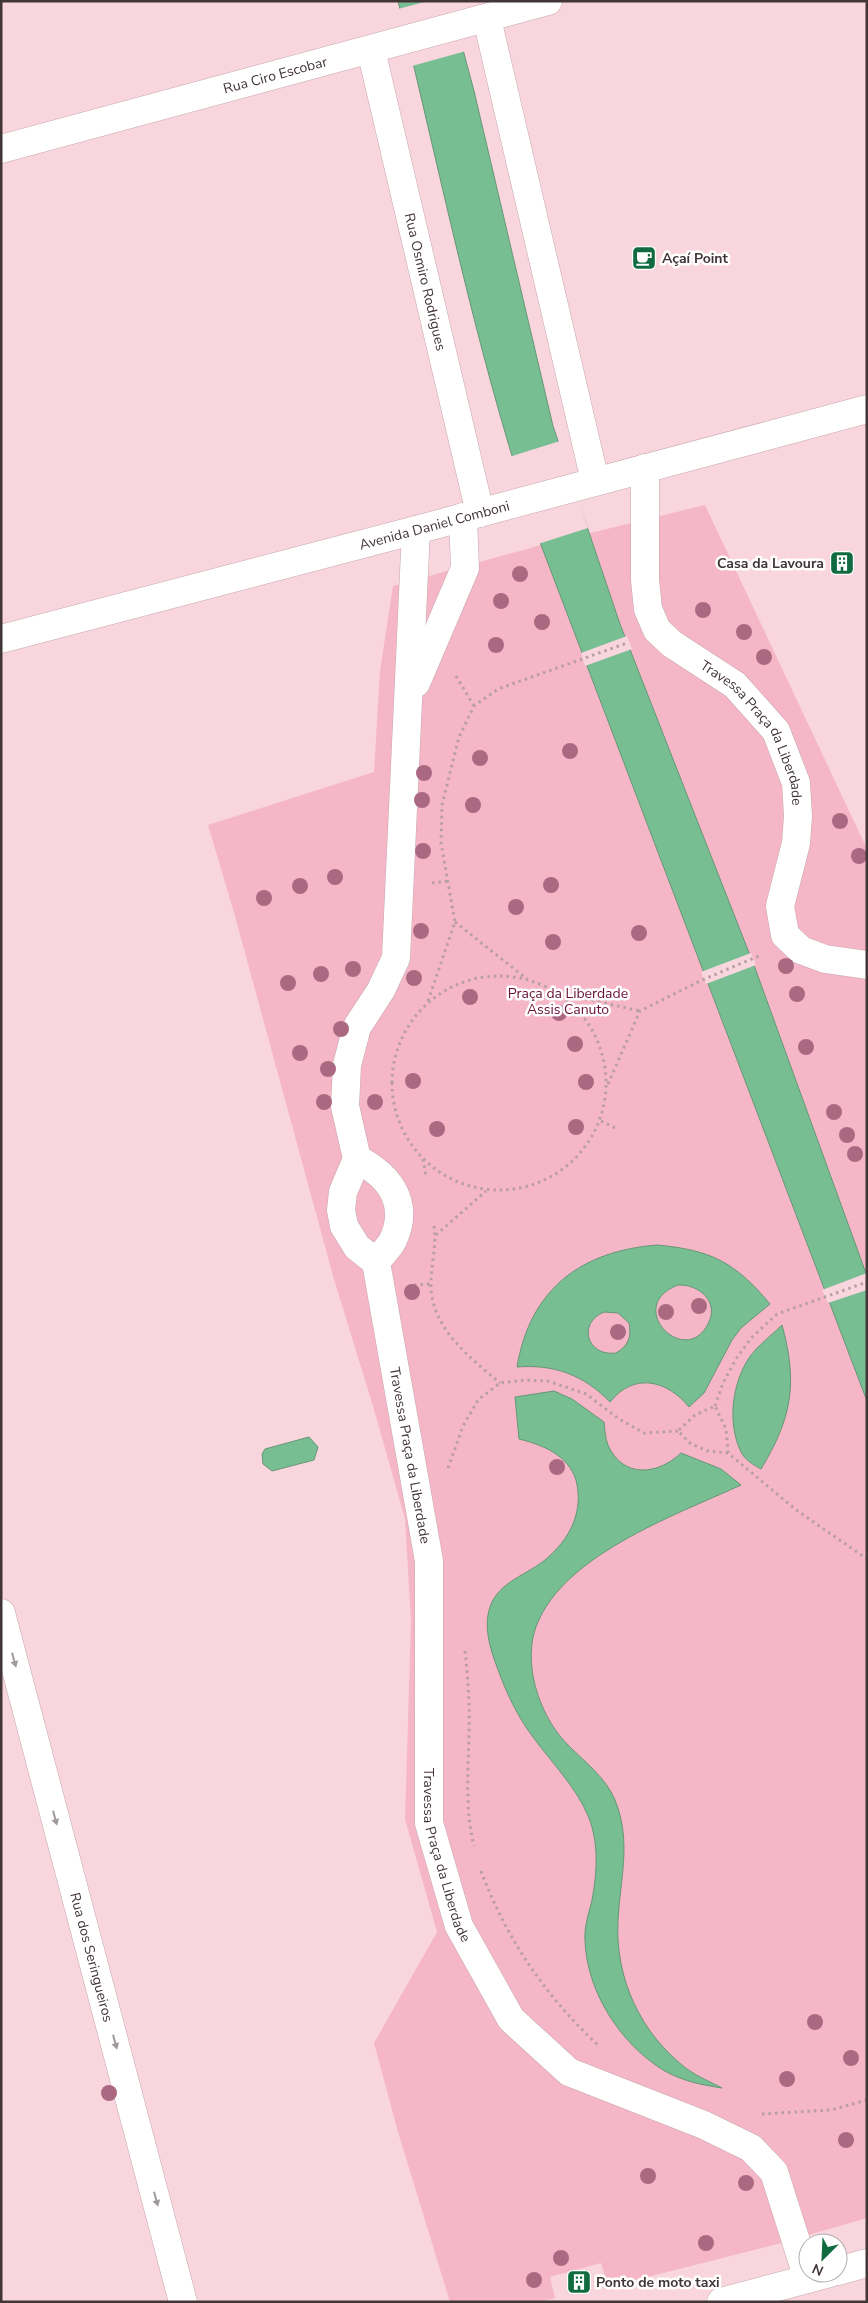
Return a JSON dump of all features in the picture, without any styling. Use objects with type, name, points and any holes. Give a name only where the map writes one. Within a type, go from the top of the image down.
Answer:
[{"type":"street","name":"Rua Ciro Escobar","points":[[1,149],[545,2]]},
{"type":"street","points":[[486,19],[585,484]]},
{"type":"street","name":"Rua Osmiro Rodrigues","points":[[370,50],[472,515]]},
{"type":"street","name":"Avenida Daniel Comboni","points":[[1,639],[416,530],[867,408]]},
{"type":"street","name":"Travessa Praça da Liberdade","points":[[645,468],[645,580],[648,608],[657,630],[672,644],[735,685],[776,730],[796,783],[798,816],[796,842],[780,906],[785,936],[801,950],[825,959],[867,965]]},
{"type":"street","points":[[410,698],[466,568],[472,515]]},
{"type":"street","points":[[358,1159],[376,1169],[390,1185],[398,1201],[399,1220],[392,1241],[376,1262],[356,1247],[344,1226],[341,1210],[343,1192],[358,1159],[345,1106],[347,1065],[357,1027],[381,990],[396,958],[410,698],[416,530]]},
{"type":"street","name":"Travessa Praça da Liberdade","points":[[376,1262],[429,1561],[429,1824],[459,1926],[511,2019],[568,2072],[704,2126],[751,2148],[774,2172],[800,2233]]},
{"type":"street","name":"Rua dos Seringueiros","points":[[1,1613],[183,2302]]},
{"type":"street","points":[[848,2268],[867,2263]]},
{"type":"street","points":[[721,2302],[798,2282]]},
{"type":"path","points":[[428,1001],[455,922],[441,843],[442,806],[458,737],[474,706],[498,689],[629,642]]},
{"type":"path","points":[[455,922],[528,980],[559,993],[640,1011],[702,980],[754,959]]},
{"type":"path","points":[[528,980],[493,976],[458,983],[428,1001],[405,1029],[393,1061],[392,1096],[402,1131],[423,1159],[453,1180],[486,1191],[524,1188],[557,1175],[584,1150],[600,1120],[608,1084],[640,1011]]},
{"type":"path","points":[[559,993],[585,1018],[602,1049],[608,1084]]},
{"type":"path","points":[[600,1120],[617,1129]]},
{"type":"path","points":[[486,1191],[435,1235],[430,1284],[434,1312],[455,1342],[500,1383]]},
{"type":"path","points":[[728,1453],[726,1428],[715,1406],[723,1383],[736,1359],[751,1338],[777,1314],[867,1282]]},
{"type":"path","points":[[447,1470],[463,1426],[478,1400],[500,1383],[525,1380],[556,1383],[586,1394],[619,1419],[644,1433],[678,1432],[695,1415],[715,1406]]},
{"type":"path","points":[[678,1432],[691,1444],[708,1451],[728,1453],[795,1509],[867,1559]]},
{"type":"path","points":[[465,1646],[470,1693],[466,1788],[469,1824],[475,1851]]},
{"type":"path","points":[[480,1869],[490,1897],[530,1967],[573,2022],[600,2047]]},
{"type":"path","points":[[761,2114],[831,2110],[867,2100]]},
{"type":"green space","name":"Praça da Liberdade Assis Canuto","points":[[705,505],[867,849],[867,2218],[815,2233],[798,2233],[798,2238],[774,2245],[608,2287],[601,2263],[550,2277],[555,2298],[540,2302],[450,2302],[398,2132],[374,2043],[437,1932],[405,1819],[411,1621],[405,1519],[333,1276],[235,916],[208,825],[374,772],[380,671],[393,586],[541,545]]},
{"type":"shaded area","points":[[398,1],[450,1],[474,91],[553,426],[620,624],[755,968],[867,1276],[867,1401],[541,545],[519,478],[480,343]]},
{"type":"shaded area","points":[[657,1245],[693,1250],[707,1255],[733,1268],[770,1304],[741,1328],[732,1340],[704,1393],[689,1407],[671,1391],[650,1383],[629,1386],[619,1392],[610,1402],[590,1385],[568,1373],[543,1367],[517,1367],[524,1340],[534,1316],[547,1296],[563,1279],[583,1266],[605,1256],[630,1249]],"holes":[[[678,1285],[686,1285],[700,1291],[709,1302],[711,1308],[708,1324],[698,1336],[686,1340],[674,1337],[664,1329],[657,1318],[656,1306],[663,1295]],[[604,1312],[618,1313],[629,1323],[630,1333],[628,1341],[616,1353],[606,1353],[598,1350],[592,1345],[589,1338],[590,1324]]]},
{"type":"shaded area","points":[[782,1325],[790,1365],[791,1383],[789,1400],[780,1433],[761,1469],[747,1460],[741,1452],[734,1429],[733,1404],[743,1368],[749,1358]]},
{"type":"shaded area","points":[[554,1391],[572,1399],[604,1422],[608,1445],[614,1456],[622,1464],[641,1470],[652,1469],[662,1466],[681,1453],[721,1469],[741,1485],[652,1525],[621,1542],[591,1561],[566,1582],[546,1606],[534,1633],[531,1663],[543,1709],[551,1723],[559,1735],[595,1771],[606,1785],[615,1800],[620,1815],[623,1831],[624,1860],[618,1921],[618,1943],[626,1984],[634,2004],[656,2039],[671,2055],[691,2072],[722,2088],[677,2077],[647,2059],[620,2031],[599,1997],[587,1960],[585,1941],[596,1869],[596,1848],[589,1818],[578,1796],[527,1729],[517,1712],[500,1676],[489,1641],[488,1615],[496,1595],[510,1582],[537,1566],[554,1552],[568,1534],[576,1514],[578,1492],[576,1480],[567,1464],[554,1452],[537,1444],[519,1439],[515,1397]]},
{"type":"shaded area","points":[[309,1437],[318,1447],[314,1460],[272,1471],[263,1464],[262,1454],[265,1449]]},
{"type":"pier","points":[[428,1],[452,1],[466,51],[412,66],[398,9]]},
{"type":"pier","points":[[560,441],[588,528],[538,544],[509,457]]},
{"type":"pier","points":[[627,636],[632,649],[585,666],[581,653]]},
{"type":"pier","points":[[751,953],[756,965],[706,984],[701,972]]},
{"type":"pier","points":[[867,1273],[867,1290],[828,1303],[822,1290]]},
{"type":"place","name":"Açaí Point","points":[[644,258]]},
{"type":"place","name":"Casa da Lavoura","points":[[842,563]]},
{"type":"place","name":"Ponto de moto taxi","points":[[579,2282]]}]
